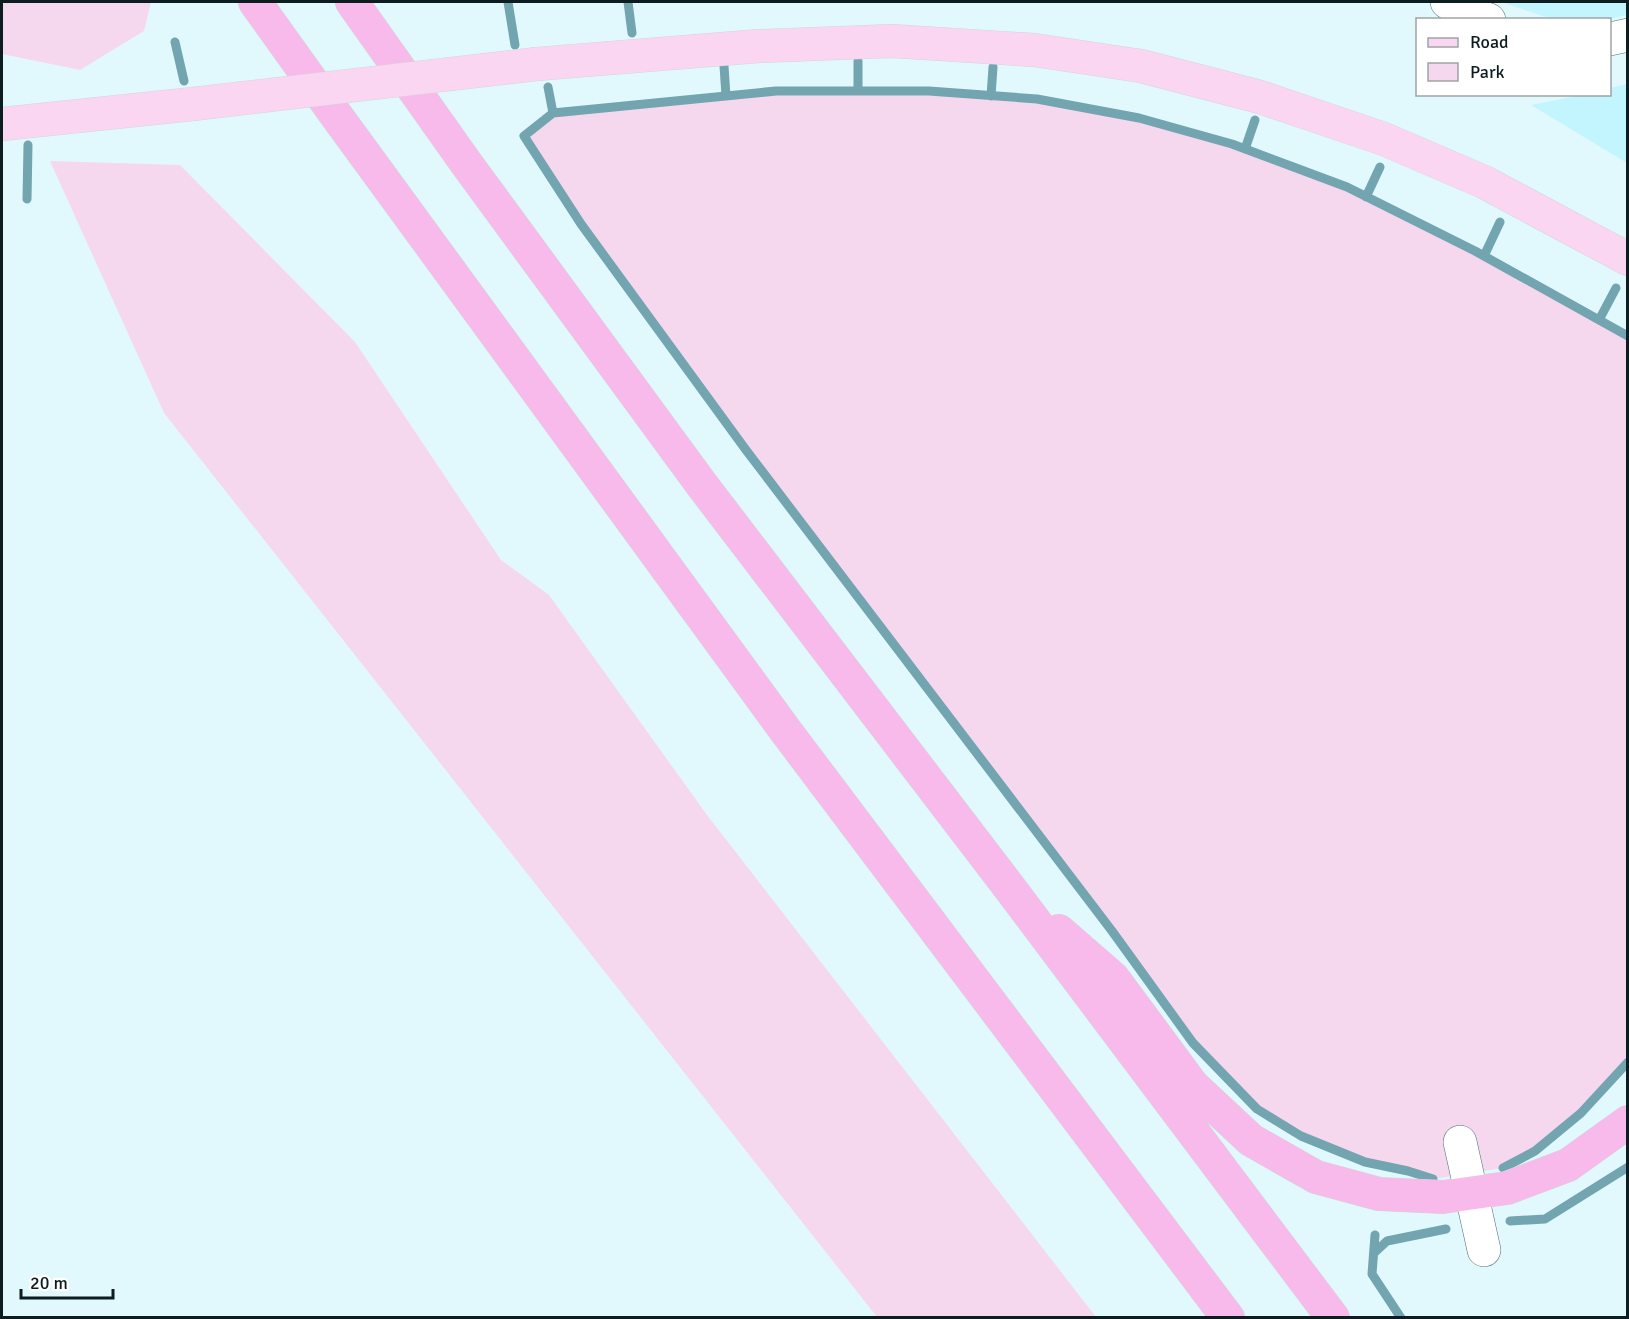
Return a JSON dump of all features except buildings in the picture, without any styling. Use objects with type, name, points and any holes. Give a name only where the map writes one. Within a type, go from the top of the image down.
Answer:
[{"type":"highway","points":[[255,2],[785,730],[1228,1317]]},
{"type":"highway","points":[[352,2],[466,163],[702,485],[1333,1317]]},
{"type":"highway","points":[[1012,891],[1113,978],[1193,1086],[1251,1140],[1316,1177],[1379,1194],[1443,1197],[1507,1188],[1568,1165],[1628,1122]]},
{"type":"main road","points":[[2,124],[537,64],[759,46],[892,41],[1034,50],[1141,66],[1260,97],[1384,139],[1484,182],[1628,259]]},
{"type":"lane","points":[[1447,2],[1484,18]]},
{"type":"lane","points":[[1611,39],[1628,35]]},
{"type":"lane","points":[[1460,1142],[1484,1250]]},
{"type":"shaded area","points":[[1501,2],[1627,2],[1627,15],[1611,19],[1546,17]]},
{"type":"shaded area","points":[[1627,84],[1627,163],[1531,105],[1576,96],[1611,96],[1611,88]]},
{"type":"green space","points":[[2,2],[151,2],[144,31],[80,70],[2,54]]},
{"type":"green space","points":[[776,91],[929,91],[1037,99],[1139,118],[1232,144],[1347,187],[1475,251],[1627,336],[1628,1062],[1581,1113],[1535,1151],[1503,1168],[1433,1179],[1365,1162],[1301,1136],[1257,1109],[1193,1043],[1112,931],[746,450],[581,224],[524,136],[553,113]]},
{"type":"green space","points":[[50,161],[180,165],[355,342],[501,560],[549,595],[707,815],[1096,1317],[877,1317],[164,413]]},
{"type":"waterway","points":[[508,2],[515,45]]},
{"type":"waterway","points":[[628,2],[632,33]]},
{"type":"waterway","points":[[175,42],[184,81]]},
{"type":"waterway","points":[[858,61],[858,91]]},
{"type":"waterway","points":[[724,66],[726,96]]},
{"type":"waterway","points":[[991,96],[993,67]]},
{"type":"waterway","points":[[548,87],[553,113]]},
{"type":"waterway","points":[[1433,1179],[1365,1162],[1301,1136],[1257,1109],[1193,1043],[1112,931],[746,450],[581,224],[524,136],[553,113],[776,91],[929,91],[1037,99],[1139,118],[1232,144],[1347,187],[1475,251],[1628,336]]},
{"type":"waterway","points":[[1245,149],[1255,120]]},
{"type":"waterway","points":[[27,199],[28,145]]},
{"type":"waterway","points":[[1366,197],[1380,167]]},
{"type":"waterway","points":[[1484,256],[1500,222]]},
{"type":"waterway","points":[[1599,320],[1616,288]]},
{"type":"waterway","points":[[1503,1168],[1535,1151],[1581,1113],[1628,1062]]},
{"type":"waterway","points":[[1510,1221],[1545,1219],[1628,1167]]},
{"type":"waterway","points":[[1374,1253],[1387,1241],[1446,1229]]},
{"type":"waterway","points":[[1375,1235],[1372,1274],[1401,1318]]}]
